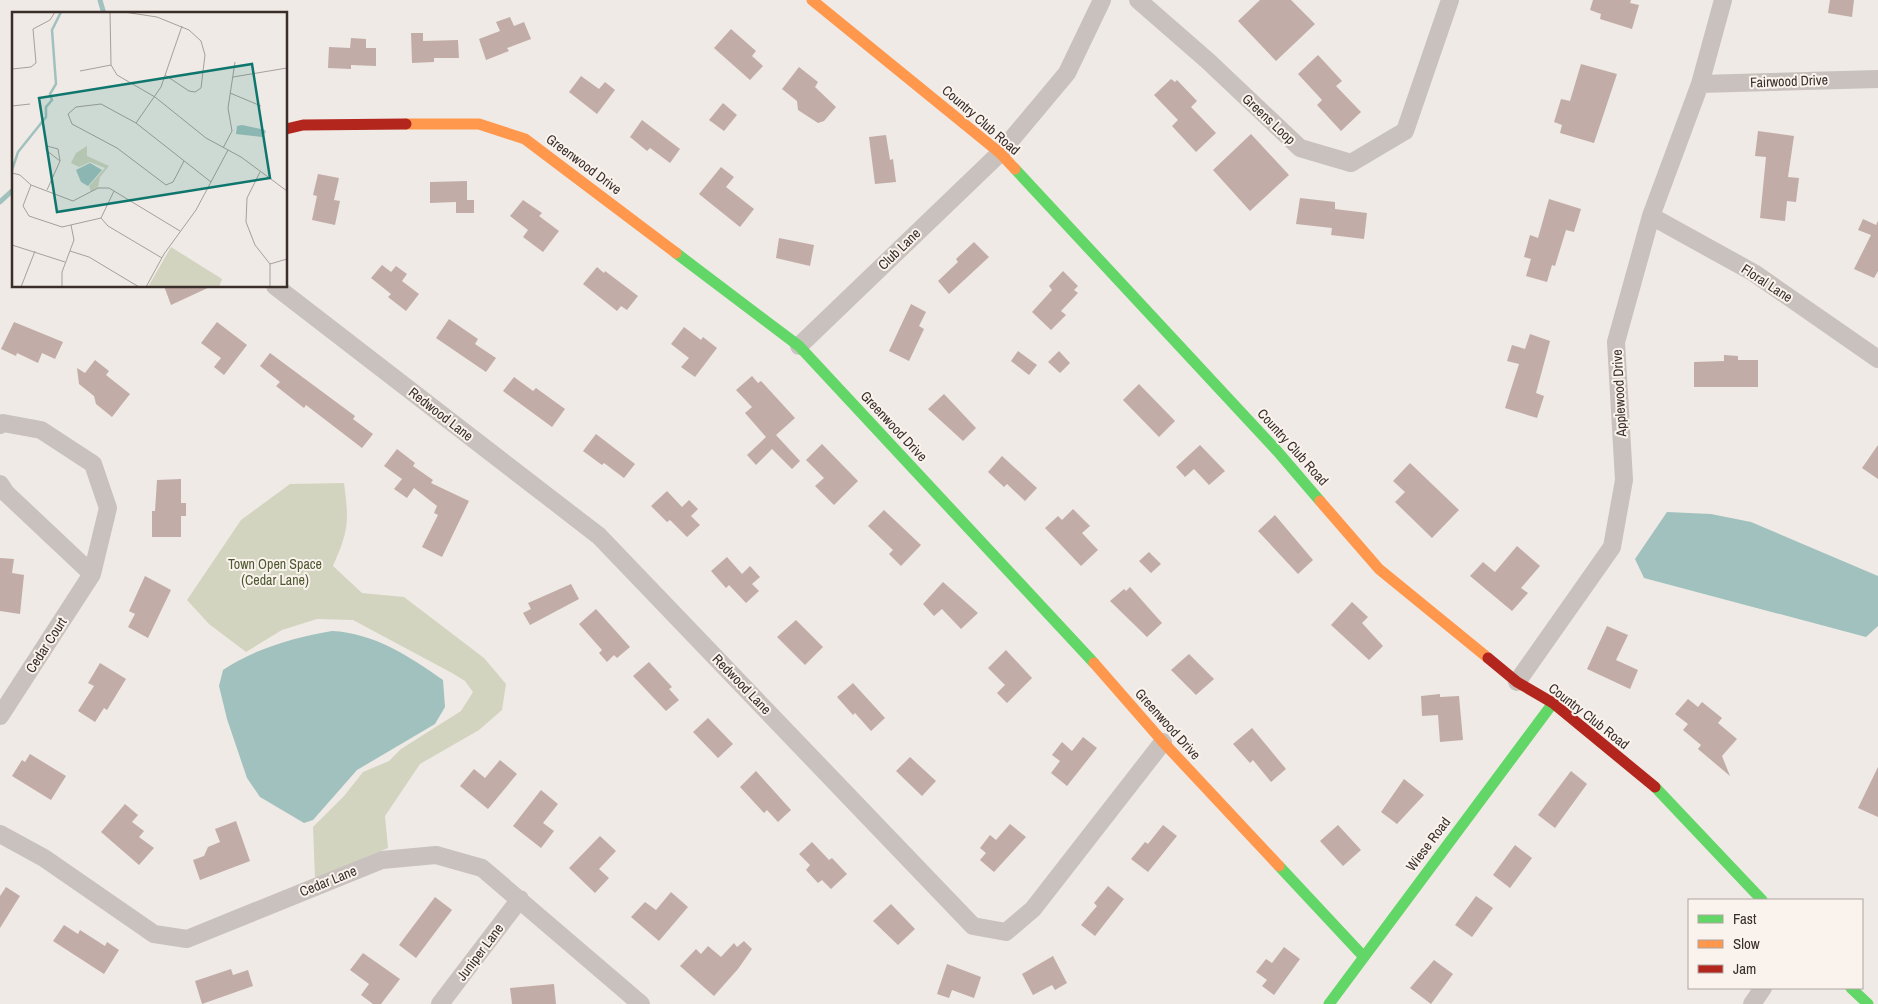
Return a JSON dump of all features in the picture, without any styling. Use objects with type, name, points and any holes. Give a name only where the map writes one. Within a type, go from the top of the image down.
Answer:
[{"type":"street","name":"Country Club Road","points":[[812,0],[1000,153],[1278,452],[1379,569],[1517,682],[1552,703],[1655,787],[1761,899]]},
{"type":"street","name":"Club Lane","points":[[799,346],[1000,153],[1066,73],[1102,0]]},
{"type":"street","name":"Greens Loop","points":[[1138,0],[1208,61],[1300,148],[1351,163],[1405,130],[1450,0]]},
{"type":"street","name":"Applewood Drive","points":[[1517,682],[1612,547],[1624,480],[1616,342],[1651,216],[1700,84],[1723,0]]},
{"type":"street","name":"Fairwood Drive","points":[[1700,84],[1878,78]]},
{"type":"street","name":"Greenwood Drive","points":[[288,129],[303,125],[480,124],[525,139],[799,346],[1088,656],[1163,742],[1364,957]]},
{"type":"street","name":"Floral Lane","points":[[1651,216],[1754,273],[1878,359]]},
{"type":"street","name":"Redwood Lane","points":[[278,288],[600,536],[973,926],[1006,932],[1033,909],[1163,742]]},
{"type":"street","name":"Cedar Court","points":[[0,425],[3,423],[41,430],[93,464],[108,508],[92,574],[0,716]]},
{"type":"street","points":[[0,484],[6,493],[92,574]]},
{"type":"street","name":"Wiese Road","points":[[1329,1004],[1552,703]]},
{"type":"street","name":"Cedar Lane","points":[[0,834],[44,858],[154,934],[187,939],[382,860],[436,855],[482,868],[641,1004]]},
{"type":"street","name":"Juniper Lane","points":[[440,1004],[520,900]]},
{"type":"street","points":[[1752,1004],[1762,989]]},
{"type":"street","points":[[1852,989],[1868,1004]]},
{"type":"green space","name":"Town Open Space (Cedar Lane)","points":[[344,483],[347,507],[345,534],[333,566],[362,593],[404,597],[484,658],[506,684],[502,710],[479,730],[420,764],[385,816],[388,848],[315,878],[313,827],[344,796],[363,772],[389,761],[401,749],[461,711],[473,692],[465,681],[452,673],[353,620],[317,619],[282,630],[246,652],[209,624],[187,600],[241,520],[290,484]]},
{"type":"water","points":[[1667,512],[1711,514],[1751,522],[1878,576],[1878,626],[1866,637],[1644,578],[1635,559]]},
{"type":"water","points":[[332,631],[362,636],[377,641],[404,654],[430,671],[443,680],[445,707],[435,724],[357,770],[313,820],[304,823],[260,797],[247,778],[227,719],[219,686],[223,670],[248,656],[289,640]]},
{"type":"building","points":[[1260,0],[1291,0],[1315,24],[1276,61],[1238,21]]},
{"type":"building","points":[[1593,0],[1631,0],[1630,3],[1639,5],[1632,29],[1600,19],[1601,14],[1590,10]]},
{"type":"building","points":[[1830,0],[1854,0],[1852,17],[1828,13]]},
{"type":"building","points":[[510,17],[514,26],[524,22],[531,39],[507,48],[509,51],[486,60],[479,39],[500,31],[496,22]]},
{"type":"building","points":[[731,29],[756,51],[752,56],[763,66],[750,80],[714,48]]},
{"type":"building","points":[[411,33],[423,33],[423,41],[458,40],[459,58],[434,58],[434,62],[412,63]]},
{"type":"building","points":[[351,38],[366,39],[366,48],[376,48],[376,66],[351,65],[351,69],[328,68],[329,47],[350,48]]},
{"type":"building","points":[[1318,55],[1342,81],[1336,86],[1361,112],[1341,131],[1317,105],[1322,100],[1298,74]]},
{"type":"building","points":[[1581,64],[1617,74],[1594,143],[1560,133],[1562,125],[1554,122],[1561,99],[1570,101]]},
{"type":"building","points":[[799,67],[818,82],[815,87],[836,107],[824,121],[818,123],[798,110],[797,101],[782,89]]},
{"type":"building","points":[[581,76],[599,89],[605,82],[615,90],[597,114],[569,92]]},
{"type":"building","points":[[1171,79],[1175,82],[1177,80],[1197,101],[1191,107],[1216,133],[1196,152],[1172,126],[1178,120],[1154,95]]},
{"type":"building","points":[[723,103],[737,115],[724,131],[709,120]]},
{"type":"building","points":[[642,120],[680,149],[670,163],[650,148],[647,151],[630,137]]},
{"type":"building","points":[[1758,131],[1794,136],[1788,177],[1799,178],[1796,202],[1787,201],[1785,221],[1760,218],[1766,157],[1755,156]]},
{"type":"building","points":[[1251,134],[1289,175],[1250,211],[1213,170]]},
{"type":"building","points":[[886,135],[890,160],[893,159],[896,182],[875,184],[869,137]]},
{"type":"building","points":[[721,167],[734,177],[726,187],[754,209],[740,227],[699,194]]},
{"type":"building","points":[[318,174],[339,178],[334,200],[340,201],[335,225],[312,220],[317,196],[313,195]]},
{"type":"building","points":[[467,181],[467,200],[474,200],[474,213],[456,213],[456,202],[430,203],[430,182]]},
{"type":"building","points":[[1300,198],[1335,202],[1335,209],[1367,213],[1364,239],[1331,235],[1332,228],[1296,224]]},
{"type":"building","points":[[1549,199],[1581,209],[1574,232],[1566,230],[1555,266],[1552,265],[1547,282],[1526,276],[1531,259],[1524,257],[1530,235],[1538,238]]},
{"type":"building","points":[[523,200],[542,213],[539,216],[559,231],[543,252],[523,237],[528,230],[510,216]]},
{"type":"building","points":[[1863,219],[1876,225],[1878,221],[1878,271],[1874,278],[1854,269],[1871,235],[1858,230]]},
{"type":"building","points":[[779,238],[814,245],[810,266],[776,258]]},
{"type":"building","points":[[974,242],[989,257],[949,294],[938,281],[958,262],[956,259]]},
{"type":"building","points":[[382,265],[391,272],[396,266],[407,274],[402,281],[419,294],[406,311],[388,297],[391,294],[371,278]]},
{"type":"building","points":[[597,267],[638,296],[627,310],[621,306],[617,311],[583,284]]},
{"type":"building","points":[[1063,271],[1078,286],[1074,290],[1078,293],[1061,311],[1066,315],[1051,330],[1032,312],[1052,290],[1049,286]]},
{"type":"building","points":[[165,288],[208,288],[171,305]]},
{"type":"building","points":[[911,304],[926,312],[919,326],[924,329],[909,361],[889,351]]},
{"type":"building","points":[[449,319],[478,339],[475,344],[496,358],[486,372],[436,338]]},
{"type":"building","points":[[14,322],[63,342],[55,359],[42,353],[38,363],[17,353],[16,356],[1,349]]},
{"type":"building","points":[[217,322],[247,345],[224,375],[214,367],[221,358],[201,343]]},
{"type":"building","points":[[684,327],[701,340],[703,337],[717,348],[695,377],[681,367],[689,358],[671,344]]},
{"type":"building","points":[[1530,334],[1550,341],[1536,393],[1544,396],[1537,418],[1505,408],[1519,364],[1507,361],[1512,345],[1525,349]]},
{"type":"building","points":[[1018,351],[1037,365],[1029,375],[1011,361]]},
{"type":"building","points":[[1059,351],[1070,363],[1060,373],[1048,362]]},
{"type":"building","points":[[270,353],[355,416],[353,419],[373,434],[362,448],[306,405],[304,408],[276,386],[280,382],[260,366]]},
{"type":"building","points":[[1724,355],[1738,356],[1738,360],[1758,360],[1758,387],[1694,387],[1694,362],[1724,361]]},
{"type":"building","points":[[95,360],[109,371],[106,375],[130,394],[112,417],[96,404],[94,396],[79,384],[77,368],[85,373]]},
{"type":"building","points":[[752,376],[758,383],[761,381],[795,418],[776,435],[800,461],[792,469],[772,449],[756,465],[747,455],[766,437],[745,413],[752,407],[736,390]]},
{"type":"building","points":[[514,377],[533,391],[536,388],[565,409],[552,427],[503,391]]},
{"type":"building","points":[[1139,384],[1175,421],[1159,437],[1123,400]]},
{"type":"building","points":[[944,394],[976,428],[963,441],[928,409]]},
{"type":"building","points":[[596,434],[635,464],[624,478],[604,463],[602,465],[583,451]]},
{"type":"building","points":[[822,444],[858,481],[834,505],[815,486],[824,478],[806,460]]},
{"type":"building","points":[[1200,445],[1225,471],[1209,485],[1194,469],[1185,477],[1176,467]]},
{"type":"building","points":[[1878,445],[1878,479],[1862,468]]},
{"type":"building","points":[[397,449],[415,463],[413,466],[433,480],[431,483],[469,501],[442,557],[422,547],[438,515],[434,513],[437,506],[414,488],[407,498],[394,489],[402,479],[384,466]]},
{"type":"building","points":[[1002,456],[1037,488],[1025,501],[1007,484],[1004,487],[988,472]]},
{"type":"building","points":[[1410,463],[1459,510],[1432,538],[1395,502],[1405,492],[1393,481]]},
{"type":"building","points":[[181,479],[181,503],[186,503],[186,516],[181,516],[181,537],[152,537],[152,511],[155,511],[157,480]]},
{"type":"building","points":[[667,491],[682,507],[689,500],[698,509],[691,516],[700,525],[687,537],[670,520],[667,522],[651,506]]},
{"type":"building","points":[[1073,509],[1090,526],[1082,533],[1098,550],[1081,566],[1045,528],[1058,516],[1062,520]]},
{"type":"building","points":[[884,510],[921,545],[901,566],[889,554],[893,550],[868,526]]},
{"type":"building","points":[[1275,515],[1313,560],[1298,574],[1258,531]]},
{"type":"building","points":[[1517,546],[1540,566],[1521,588],[1528,593],[1512,611],[1470,576],[1483,562],[1495,572]]},
{"type":"building","points":[[1149,552],[1161,564],[1151,573],[1139,561]]},
{"type":"building","points":[[727,557],[742,574],[750,566],[760,577],[752,584],[759,591],[746,603],[729,585],[726,588],[711,571]]},
{"type":"building","points":[[0,558],[14,559],[12,573],[24,575],[20,614],[0,611]]},
{"type":"building","points":[[145,576],[171,590],[148,638],[128,627],[135,614],[129,611]]},
{"type":"building","points":[[943,582],[978,613],[961,629],[942,609],[934,616],[923,604]]},
{"type":"building","points":[[571,584],[579,599],[530,625],[523,613],[531,609],[528,603]]},
{"type":"building","points":[[1130,587],[1162,623],[1147,637],[1110,601],[1124,589],[1126,591]]},
{"type":"building","points":[[1352,602],[1368,617],[1362,623],[1383,646],[1369,660],[1331,625]]},
{"type":"building","points":[[596,609],[630,647],[617,658],[614,655],[607,662],[599,653],[602,650],[579,624]]},
{"type":"building","points":[[796,620],[823,647],[805,665],[777,637]]},
{"type":"building","points":[[1607,626],[1628,635],[1616,660],[1638,670],[1630,689],[1587,669]]},
{"type":"building","points":[[1006,650],[1032,678],[1007,703],[997,693],[1005,685],[988,668]]},
{"type":"building","points":[[1189,654],[1214,679],[1196,695],[1171,670]]},
{"type":"building","points":[[649,662],[672,687],[669,689],[679,700],[666,711],[633,676]]},
{"type":"building","points":[[100,663],[126,679],[107,710],[104,708],[95,722],[78,711],[94,686],[88,683]]},
{"type":"building","points":[[853,683],[885,718],[871,731],[837,697]]},
{"type":"building","points":[[1440,694],[1440,697],[1459,696],[1463,740],[1440,742],[1438,715],[1422,716],[1421,696]]},
{"type":"building","points":[[1688,699],[1698,707],[1702,702],[1722,718],[1718,723],[1737,739],[1722,756],[1730,776],[1698,749],[1701,745],[1683,730],[1688,724],[1675,714]]},
{"type":"building","points":[[708,718],[733,744],[718,758],[693,732]]},
{"type":"building","points":[[1252,728],[1286,769],[1271,782],[1253,760],[1250,763],[1233,744]]},
{"type":"building","points":[[1083,737],[1097,748],[1067,786],[1051,773],[1060,761],[1052,755],[1062,742],[1072,751]]},
{"type":"building","points":[[30,754],[66,776],[51,800],[12,776],[22,760],[25,762]]},
{"type":"building","points":[[910,757],[936,781],[922,796],[896,771]]},
{"type":"building","points":[[500,760],[517,774],[488,809],[460,786],[474,769],[485,778]]},
{"type":"building","points":[[1878,767],[1878,817],[1858,808]]},
{"type":"building","points":[[756,771],[791,810],[778,822],[767,810],[764,813],[740,787]]},
{"type":"building","points":[[1571,771],[1587,784],[1555,828],[1538,815]]},
{"type":"building","points":[[1404,779],[1424,795],[1397,824],[1381,812]]},
{"type":"building","points":[[541,790],[558,804],[543,823],[554,831],[541,848],[513,826]]},
{"type":"building","points":[[125,804],[138,815],[132,822],[144,831],[139,837],[154,848],[139,865],[101,832]]},
{"type":"building","points":[[236,821],[250,861],[200,880],[193,860],[204,856],[208,847],[220,842],[215,829]]},
{"type":"building","points":[[1010,824],[1026,837],[994,872],[980,860],[986,853],[980,848],[990,835],[996,840]]},
{"type":"building","points":[[1163,825],[1177,836],[1148,872],[1131,859],[1145,842],[1148,844]]},
{"type":"building","points":[[1338,825],[1361,850],[1343,866],[1320,841]]},
{"type":"building","points":[[600,836],[616,851],[599,869],[609,878],[595,893],[569,868]]},
{"type":"building","points":[[812,842],[829,860],[832,858],[847,874],[831,889],[822,880],[818,883],[806,870],[810,865],[799,854]]},
{"type":"building","points":[[1515,845],[1532,858],[1510,888],[1493,875]]},
{"type":"building","points":[[1108,886],[1124,899],[1095,936],[1081,925],[1097,906],[1094,903]]},
{"type":"building","points":[[6,887],[20,896],[0,928],[0,896]]},
{"type":"building","points":[[671,892],[688,907],[659,941],[631,917],[645,902],[656,910]]},
{"type":"building","points":[[1476,896],[1493,908],[1472,937],[1455,925]]},
{"type":"building","points":[[435,897],[452,910],[416,958],[399,945]]},
{"type":"building","points":[[891,904],[915,929],[898,945],[873,921]]},
{"type":"building","points":[[64,925],[78,934],[80,930],[105,946],[107,942],[119,950],[104,974],[53,941]]},
{"type":"building","points":[[744,941],[752,949],[738,969],[714,996],[680,966],[696,949],[701,954],[708,946],[721,957],[734,943],[737,947]]},
{"type":"building","points":[[1284,947],[1300,959],[1274,995],[1262,986],[1267,980],[1256,972],[1266,959],[1272,963]]},
{"type":"building","points":[[363,953],[400,979],[381,1004],[373,1004],[361,995],[369,984],[350,970]]},
{"type":"building","points":[[1053,956],[1067,983],[1055,990],[1052,985],[1033,995],[1022,974]]},
{"type":"building","points":[[1434,960],[1453,974],[1431,1004],[1410,988]]},
{"type":"building","points":[[947,964],[981,977],[974,998],[952,990],[949,998],[937,994]]},
{"type":"building","points":[[231,969],[233,975],[248,970],[253,986],[202,1004],[195,981]]},
{"type":"building","points":[[554,984],[556,1004],[512,1004],[510,988]]},
{"type":"waterway","points":[[100,0],[103,12]]},
{"type":"waterway","points":[[0,202],[12,191]]},
{"type":"traffic: fast","points":[[1015,169],[1278,452],[1320,501]]},
{"type":"traffic: fast","points":[[676,253],[799,346],[1094,663]]},
{"type":"traffic: fast","points":[[1329,1004],[1553,703]]},
{"type":"traffic: fast","points":[[1655,787],[1761,899]]},
{"type":"traffic: fast","points":[[1279,866],[1364,957]]},
{"type":"traffic: fast","points":[[1852,989],[1868,1004]]},
{"type":"traffic: slow","points":[[812,0],[1000,153],[1015,169]]},
{"type":"traffic: slow","points":[[406,124],[479,124],[525,139],[676,253]]},
{"type":"traffic: slow","points":[[1320,501],[1379,569],[1488,658]]},
{"type":"traffic: slow","points":[[1094,663],[1163,742],[1279,866]]},
{"type":"traffic: jam","points":[[288,129],[303,125],[406,124]]},
{"type":"traffic: jam","points":[[1488,658],[1517,682],[1553,703],[1655,787]]}]
